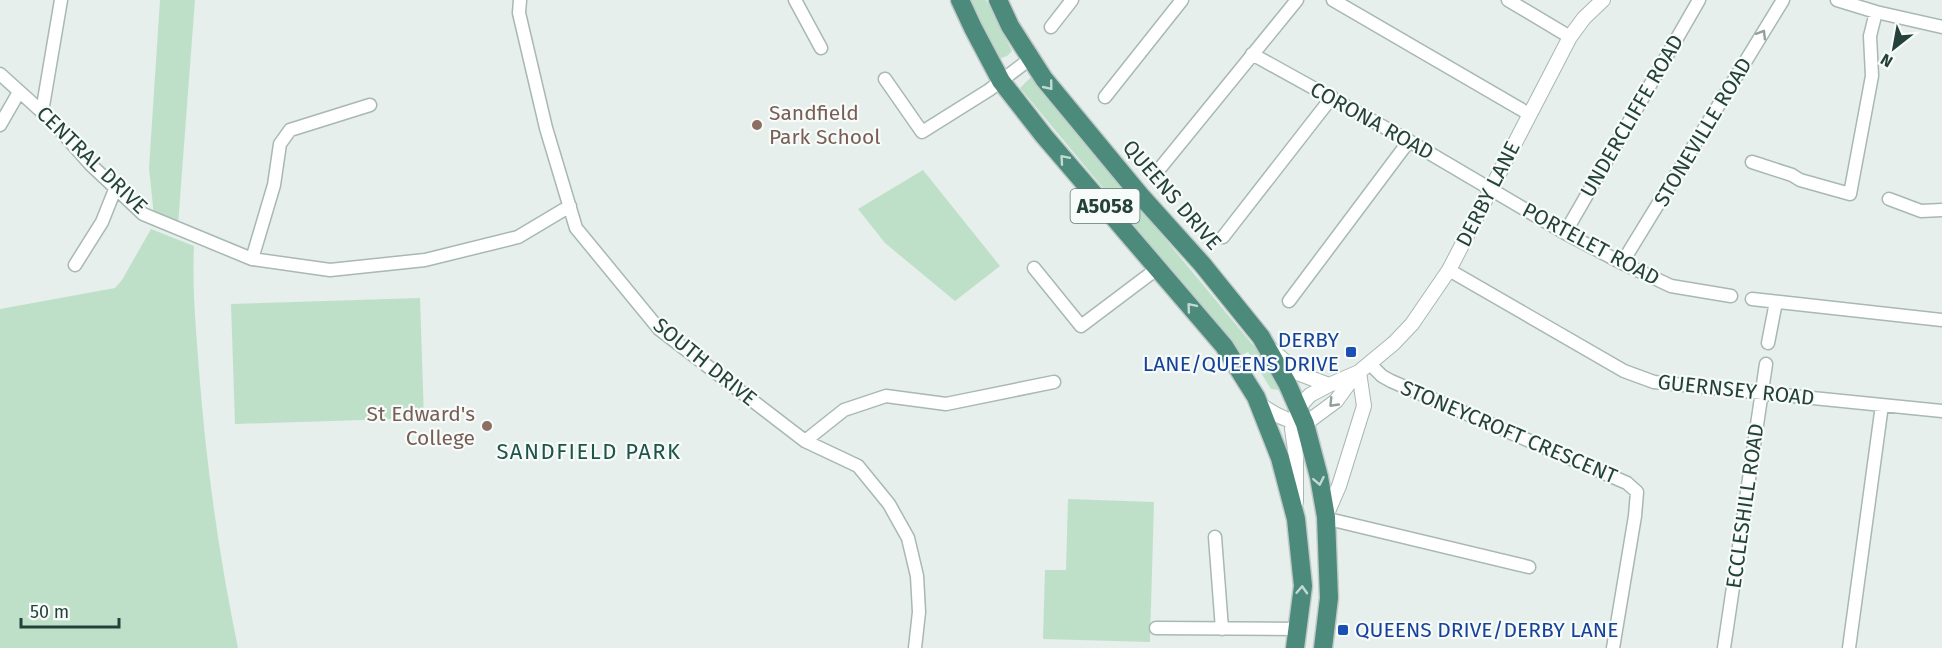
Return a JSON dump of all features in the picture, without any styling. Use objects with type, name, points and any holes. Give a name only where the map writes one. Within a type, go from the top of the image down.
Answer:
[{"type":"highway","name":"A5058","points":[[960,0],[1001,81],[1044,136],[1224,346],[1261,405],[1280,458],[1296,519],[1303,586],[1295,648]]},
{"type":"highway","name":"QUEENS DRIVE","points":[[998,0],[1010,26],[1030,59],[1074,116],[1202,264],[1266,345],[1299,418],[1319,477],[1326,519],[1329,598],[1323,648]]},
{"type":"street","points":[[42,112],[61,0]]},
{"type":"street","name":"SOUTH DRIVE","points":[[520,0],[519,13],[546,128],[576,228],[659,329],[804,441],[858,466],[889,504],[908,538],[917,576],[919,612],[915,648]]},
{"type":"street","points":[[795,0],[821,48]]},
{"type":"street","points":[[1051,27],[1072,0]]},
{"type":"street","points":[[1105,97],[1182,0]]},
{"type":"street","points":[[1161,167],[1297,0]]},
{"type":"street","points":[[1333,0],[1529,114]]},
{"type":"street","points":[[1508,0],[1570,37]]},
{"type":"street","name":"DERBY LANE","points":[[1299,418],[1336,400],[1362,370],[1412,324],[1449,270],[1570,37],[1584,18],[1603,0]]},
{"type":"street","name":"UNDERCLIFFE ROAD","points":[[1565,233],[1699,0]]},
{"type":"street","name":"STONEVILLE ROAD","points":[[1622,263],[1783,0]]},
{"type":"street","points":[[1837,0],[1876,12],[1942,27]]},
{"type":"street","points":[[1752,162],[1792,175],[1800,180],[1850,194],[1872,76],[1870,36],[1876,12]]},
{"type":"street","name":"CORONA ROAD","points":[[1252,54],[1332,97],[1491,190]]},
{"type":"street","points":[[885,79],[922,132],[1001,81],[1030,59]]},
{"type":"street","name":"CENTRAL DRIVE","points":[[0,74],[42,112],[91,165],[143,214],[252,260],[330,270],[425,260],[518,237],[570,206]]},
{"type":"street","points":[[0,125],[19,92]]},
{"type":"street","points":[[1223,237],[1332,97]]},
{"type":"street","points":[[252,260],[274,185],[280,144],[290,130],[370,105]]},
{"type":"street","points":[[1289,301],[1409,141]]},
{"type":"street","points":[[75,265],[102,222],[116,188]]},
{"type":"street","name":"PORTELET ROAD","points":[[1491,190],[1565,233],[1671,286],[1731,296]]},
{"type":"street","points":[[1888,199],[1921,211],[1942,210]]},
{"type":"street","points":[[1034,268],[1081,326],[1158,268]]},
{"type":"street","name":"GUERNSEY ROAD","points":[[1449,270],[1634,375],[1653,382],[1942,411]]},
{"type":"street","points":[[1752,299],[1942,320]]},
{"type":"street","points":[[1768,343],[1776,302]]},
{"type":"street","points":[[1266,345],[1300,374],[1329,385]]},
{"type":"street","name":"ECCLESHILL ROAD","points":[[1724,648],[1766,364]]},
{"type":"street","name":"DERBY LANE","points":[[1299,418],[1310,395],[1362,370]]},
{"type":"street","name":"QUEENS DRIVE","points":[[1326,519],[1339,486],[1364,406],[1362,370]]},
{"type":"street","name":"STONEYCROFT CRESCENT","points":[[1362,370],[1382,376],[1627,483],[1637,492],[1613,648]]},
{"type":"street","points":[[804,441],[844,410],[886,396],[945,404],[1054,382]]},
{"type":"street","name":"A5058","points":[[1261,405],[1277,416],[1299,418],[1296,457],[1296,519]]},
{"type":"street","points":[[1849,648],[1882,405]]},
{"type":"street","points":[[1326,519],[1529,567]]},
{"type":"street","points":[[1215,537],[1222,629]]},
{"type":"street","points":[[1156,628],[1298,629]]},
{"type":"green space","points":[[160,0],[195,0],[178,225],[154,216],[149,168]]},
{"type":"green space","points":[[968,0],[986,0],[1012,51],[1007,56],[998,59]]},
{"type":"green space","points":[[1031,77],[1262,356],[1280,390],[1271,389],[1248,352],[1242,355],[1020,88]]},
{"type":"green space","points":[[923,170],[1000,266],[955,301],[885,243],[858,209]]},
{"type":"green space","points":[[151,229],[194,246],[195,308],[205,440],[219,544],[238,648],[0,648],[0,309],[115,288],[122,280]]},
{"type":"green space","points":[[420,298],[424,418],[235,424],[231,304]]},
{"type":"green space","points":[[1068,499],[1154,502],[1150,642],[1043,639],[1045,570],[1066,570]]},
{"type":"place","name":"Sandfield Park School","points":[[757,125]]},
{"type":"place","name":"DERBY LANE/QUEENS DRIVE","points":[[1351,352]]},
{"type":"place","name":"St Edward's College","points":[[487,426]]},
{"type":"place","name":"QUEENS DRIVE/DERBY LANE","points":[[1343,630]]},
{"type":"district","name":"SANDFIELD PARK","points":[[589,451]]}]
